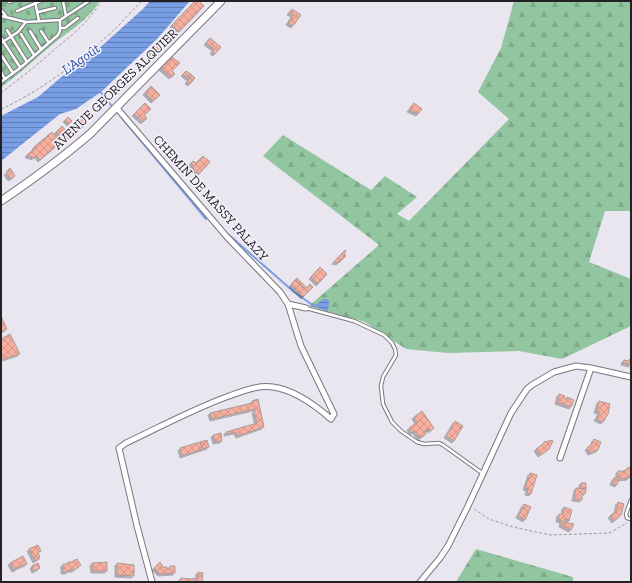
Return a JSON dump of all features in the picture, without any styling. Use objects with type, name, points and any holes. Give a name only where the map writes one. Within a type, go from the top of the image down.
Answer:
[{"type":"main road","name":"AVENUE GEORGES ALQUIER","points":[[1,200],[67,154],[221,1]]},
{"type":"street","name":"CHEMIN DE MASSY PALAZY","points":[[116,107],[227,237],[269,280],[288,304]]},
{"type":"street","points":[[152,582],[119,448],[126,443],[206,404],[253,388],[273,387],[296,394],[316,406],[331,419],[334,414],[301,346],[288,304],[306,308]]},
{"type":"street","points":[[420,582],[440,558],[468,506],[511,413],[527,389],[554,372],[576,366],[631,377]]},
{"type":"street","points":[[560,458],[591,368]]},
{"type":"lane","points":[[17,11],[35,2],[41,1]]},
{"type":"lane","points":[[63,1],[66,16]]},
{"type":"lane","points":[[1,16],[26,22],[60,20],[89,1]]},
{"type":"lane","points":[[35,2],[39,21]]},
{"type":"lane","points":[[38,12],[56,8]]},
{"type":"lane","points":[[1,10],[6,17]]},
{"type":"lane","points":[[60,28],[65,28],[78,18]]},
{"type":"lane","points":[[1,82],[56,37],[60,31],[60,20]]},
{"type":"lane","points":[[2,42],[18,32],[26,22]]},
{"type":"lane","points":[[7,30],[27,62]]},
{"type":"lane","points":[[41,30],[49,43]]},
{"type":"lane","points":[[30,31],[42,49]]},
{"type":"lane","points":[[52,32],[56,37]]},
{"type":"lane","points":[[21,34],[34,55]]},
{"type":"lane","points":[[1,38],[2,42],[20,68]]},
{"type":"lane","points":[[1,55],[13,73]]},
{"type":"lane","points":[[1,72],[5,79]]},
{"type":"lane","points":[[306,308],[354,321],[384,335],[395,349],[396,355],[383,377],[381,386],[383,404],[392,422],[401,431],[417,442],[424,444],[439,443],[443,445],[483,474]]},
{"type":"lane","points":[[631,500],[626,514],[627,518],[631,520]]},
{"type":"path","points":[[1,93],[28,73],[78,31],[101,1]]},
{"type":"path","points":[[1,109],[34,92],[86,54],[118,27],[132,10],[142,1]]},
{"type":"path","points":[[468,506],[489,519],[513,527],[550,534],[609,533],[631,520]]},
{"type":"green space","points":[[1,1],[100,1],[89,15],[78,25],[1,87]]},
{"type":"green space","points":[[514,1],[631,1],[631,211],[605,211],[589,262],[631,279],[631,326],[562,359],[519,351],[448,353],[406,349],[365,322],[309,306],[379,245],[263,156],[283,135],[371,190],[385,176],[417,197],[397,214],[409,221],[509,119],[478,92],[501,48]]},
{"type":"green space","points":[[476,549],[573,577],[573,582],[456,582]]},
{"type":"water","points":[[150,1],[190,1],[157,39],[101,92],[76,109],[60,114],[1,161],[1,116],[38,97],[66,73],[95,52]]},
{"type":"water","points":[[324,299],[329,301],[328,312],[314,306]]},
{"type":"building","points":[[195,1],[199,1],[204,6],[179,32],[172,25]]},
{"type":"building","points":[[292,9],[301,15],[293,26],[288,23],[293,15],[289,13]]},
{"type":"building","points":[[210,38],[221,47],[215,54],[212,52],[214,49],[206,43]]},
{"type":"building","points":[[156,43],[162,49],[153,57],[148,51]]},
{"type":"building","points":[[172,57],[180,63],[172,71],[175,74],[171,77],[161,68]]},
{"type":"building","points":[[186,71],[192,75],[189,79],[183,74]]},
{"type":"building","points":[[192,75],[195,78],[190,84],[187,82]]},
{"type":"building","points":[[123,76],[129,82],[118,93],[112,87]]},
{"type":"building","points":[[151,86],[160,95],[153,101],[145,93]]},
{"type":"building","points":[[145,103],[151,109],[144,115],[147,118],[143,122],[134,114]]},
{"type":"building","points":[[414,103],[422,109],[418,114],[409,110]]},
{"type":"building","points":[[68,117],[72,121],[69,124],[65,120]]},
{"type":"building","points":[[81,117],[87,123],[82,128],[76,122]]},
{"type":"building","points":[[62,126],[71,137],[63,145],[58,139],[61,137],[56,132]]},
{"type":"building","points":[[52,132],[61,142],[40,160],[37,156],[32,158],[31,156],[29,157],[27,155],[35,148],[34,147]]},
{"type":"building","points":[[203,156],[210,162],[199,174],[193,169],[194,168],[191,163],[193,161],[196,163]]},
{"type":"building","points":[[10,168],[15,176],[10,179],[6,173]]},
{"type":"building","points":[[345,250],[346,251],[344,254],[346,256],[338,263],[334,263],[334,262]]},
{"type":"building","points":[[320,267],[327,274],[318,284],[311,277]]},
{"type":"building","points":[[297,278],[307,288],[310,284],[313,287],[308,292],[295,280]]},
{"type":"building","points":[[295,280],[308,292],[303,297],[291,285]]},
{"type":"building","points":[[1,316],[7,329],[1,332]]},
{"type":"building","points":[[10,334],[20,354],[1,360],[1,339]]},
{"type":"building","points":[[629,359],[631,360],[631,365],[623,363],[624,360],[629,361]]},
{"type":"building","points":[[559,394],[565,396],[564,398],[567,399],[567,397],[574,400],[571,407],[557,402]]},
{"type":"building","points":[[258,399],[264,427],[238,436],[236,432],[226,434],[226,432],[257,423],[254,412],[255,409],[212,419],[210,413],[252,403],[252,401]]},
{"type":"building","points":[[599,401],[610,404],[608,414],[603,422],[596,419],[600,412],[596,411]]},
{"type":"building","points":[[422,411],[434,428],[430,431],[428,429],[425,432],[426,434],[420,438],[414,431],[412,433],[409,428],[417,422],[414,417]]},
{"type":"building","points":[[455,421],[463,426],[454,441],[446,436]]},
{"type":"building","points":[[221,433],[222,441],[215,442],[213,435]]},
{"type":"building","points":[[594,439],[601,442],[598,450],[590,453],[587,448],[592,444]]},
{"type":"building","points":[[207,440],[209,447],[203,449],[200,442]]},
{"type":"building","points":[[549,440],[553,441],[549,449],[540,455],[536,449],[545,441],[547,442]]},
{"type":"building","points":[[200,442],[203,449],[182,456],[180,448]]},
{"type":"building","points":[[629,467],[631,468],[631,475],[629,478],[619,479],[617,485],[612,483],[614,478],[618,477],[618,471],[624,471]]},
{"type":"building","points":[[530,473],[537,475],[531,494],[527,493],[528,489],[525,488]]},
{"type":"building","points":[[581,483],[586,483],[586,489],[580,488]]},
{"type":"building","points":[[576,488],[586,489],[585,494],[582,494],[582,500],[574,499]]},
{"type":"building","points":[[618,502],[624,504],[621,515],[614,521],[610,516],[616,511]]},
{"type":"building","points":[[524,504],[531,507],[525,520],[518,516]]},
{"type":"building","points":[[564,507],[572,510],[569,521],[565,519],[564,522],[574,524],[571,530],[561,525],[562,521],[558,520],[559,514],[563,514]]},
{"type":"building","points":[[38,545],[41,551],[38,552],[40,558],[35,561],[29,549]]},
{"type":"building","points":[[23,556],[27,564],[14,570],[10,563]]},
{"type":"building","points":[[77,559],[81,565],[74,570],[63,572],[63,564],[68,564],[68,562]]},
{"type":"building","points":[[107,562],[107,571],[93,571],[92,563]]},
{"type":"building","points":[[160,562],[163,567],[167,567],[167,569],[170,569],[170,566],[175,566],[175,573],[160,574],[154,568]]},
{"type":"building","points":[[38,563],[40,568],[34,571],[32,566]]},
{"type":"building","points":[[117,563],[134,565],[134,576],[117,575]]},
{"type":"building","points":[[198,572],[203,573],[202,582],[197,582]]},
{"type":"building","points":[[181,578],[194,578],[195,582],[180,582]]},
{"type":"waterway","points":[[99,90],[111,105]]},
{"type":"waterway","points":[[122,118],[206,219]]},
{"type":"waterway","points":[[229,235],[294,292],[314,306]]},
{"type":"water label","name":"L'Agoût","points":[[81,59]]}]
